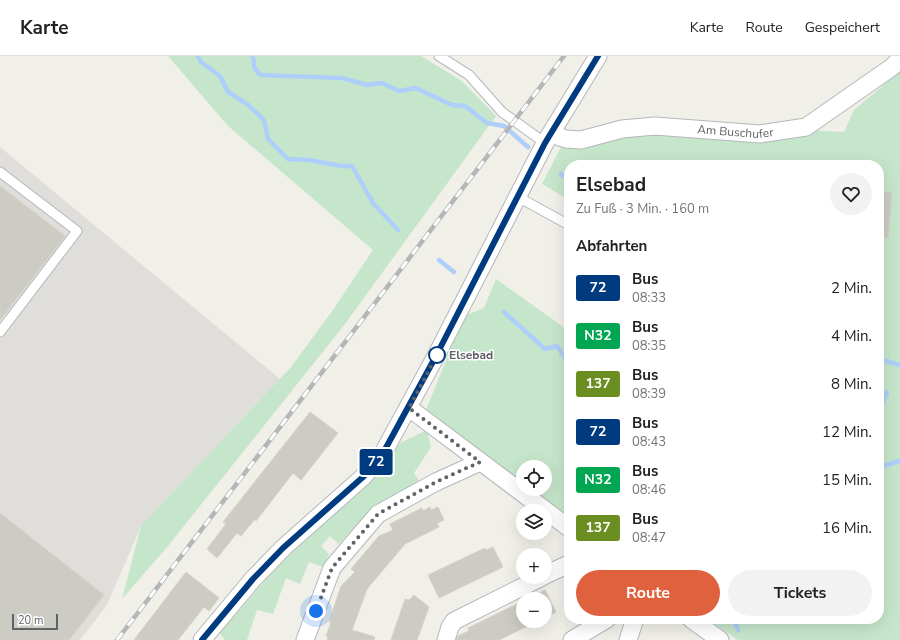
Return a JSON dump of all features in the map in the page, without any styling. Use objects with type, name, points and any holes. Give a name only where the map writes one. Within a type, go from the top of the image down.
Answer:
[{"type":"street","points":[[202,640],[253,579],[283,548],[319,518],[368,472],[382,455],[409,408],[548,139],[598,56]]},
{"type":"street","name":"Am Buschufer","points":[[548,139],[581,140],[622,129],[655,126],[760,134],[806,127],[892,67],[900,59]]},
{"type":"street","points":[[409,408],[564,524]]},
{"type":"street","points":[[305,640],[332,568],[378,514],[436,482],[480,462]]},
{"type":"street","points":[[552,572],[564,566]]},
{"type":"street","points":[[446,640],[450,627],[454,621],[528,584]]},
{"type":"street","points":[[572,640],[599,624]]},
{"type":"street","points":[[628,640],[633,624]]},
{"type":"street","points":[[698,624],[720,640]]},
{"type":"lane","points":[[439,56],[469,75],[502,112],[548,139]]},
{"type":"lane","points":[[0,172],[77,231],[0,332]]},
{"type":"lane","points":[[518,197],[564,222]]},
{"type":"shaded area","points":[[0,147],[280,379],[141,526],[107,605],[80,640],[0,640]]},
{"type":"green space","points":[[168,56],[421,56],[462,81],[496,116],[345,324],[168,546],[122,599],[141,526],[291,367],[333,310],[373,250],[228,126]]},
{"type":"green space","points":[[900,71],[900,640],[738,640],[714,624],[884,624],[884,160],[564,160],[564,197],[542,184],[562,145],[607,141],[658,132],[705,139],[760,143],[806,130],[844,132],[854,110]]},
{"type":"green space","points":[[496,279],[564,327],[564,520],[552,511],[552,504],[542,504],[532,496],[552,496],[552,460],[516,460],[516,484],[424,415],[464,316],[484,308]]},
{"type":"green space","points":[[427,430],[431,447],[414,473],[420,482],[374,506],[339,544],[330,536],[321,546],[329,554],[323,567],[309,562],[300,584],[286,578],[273,614],[257,610],[247,640],[225,640],[220,633],[283,559],[365,485],[400,443]]},
{"type":"water","points":[[884,389],[888,391],[889,395],[884,404]]},
{"type":"building","points":[[0,186],[65,236],[0,320]]},
{"type":"building","points":[[884,192],[892,193],[888,238],[884,238]]},
{"type":"building","points":[[310,412],[338,433],[301,480],[293,473],[256,521],[255,519],[241,536],[237,533],[217,558],[207,549],[226,524],[223,522]]},
{"type":"building","points":[[430,507],[431,510],[438,507],[444,520],[437,523],[439,527],[405,544],[367,589],[352,630],[375,637],[374,640],[327,640],[328,637],[326,636],[331,623],[329,622],[341,586],[355,572],[351,569],[379,536],[393,530],[390,524],[422,508],[423,511]]},
{"type":"building","points":[[0,513],[104,595],[69,640],[0,640]]},
{"type":"building","points":[[493,547],[503,567],[439,598],[428,575],[485,548],[486,550]]},
{"type":"building","points":[[186,572],[219,598],[209,611],[204,607],[178,640],[134,640]]},
{"type":"building","points":[[414,595],[429,607],[417,640],[391,640],[405,599],[409,600]]},
{"type":"building","points":[[516,604],[516,628],[524,628],[499,640],[456,640],[458,636],[469,631],[468,628]]},
{"type":"building","points":[[552,604],[556,612],[552,614]]},
{"type":"waterway","points":[[198,56],[201,62],[220,76],[228,92],[247,104],[264,120],[268,139],[288,159],[309,160],[341,166],[352,166],[373,203],[398,230]]},
{"type":"waterway","points":[[252,56],[254,67],[260,75],[342,78],[367,85],[382,83],[399,91],[416,88],[452,105],[465,106],[487,123],[504,126],[528,147]]},
{"type":"waterway","points":[[439,260],[454,272]]},
{"type":"waterway","points":[[504,312],[545,349],[557,346],[564,356]]},
{"type":"waterway","points":[[884,360],[900,365]]},
{"type":"waterway","points":[[884,466],[900,461]]},
{"type":"waterway","points":[[735,624],[738,630]]},
{"type":"railway","points":[[117,640],[564,56]]},
{"type":"bus line","name":"72","points":[[202,640],[253,579],[283,548],[319,518],[363,477],[382,455],[436,356],[545,143],[598,56]]},
{"type":"place","name":"Elsebad","points":[[437,355]]},
{"type":"route","points":[[316,611],[332,568],[378,514],[436,482],[480,462],[409,408],[437,355]]}]
